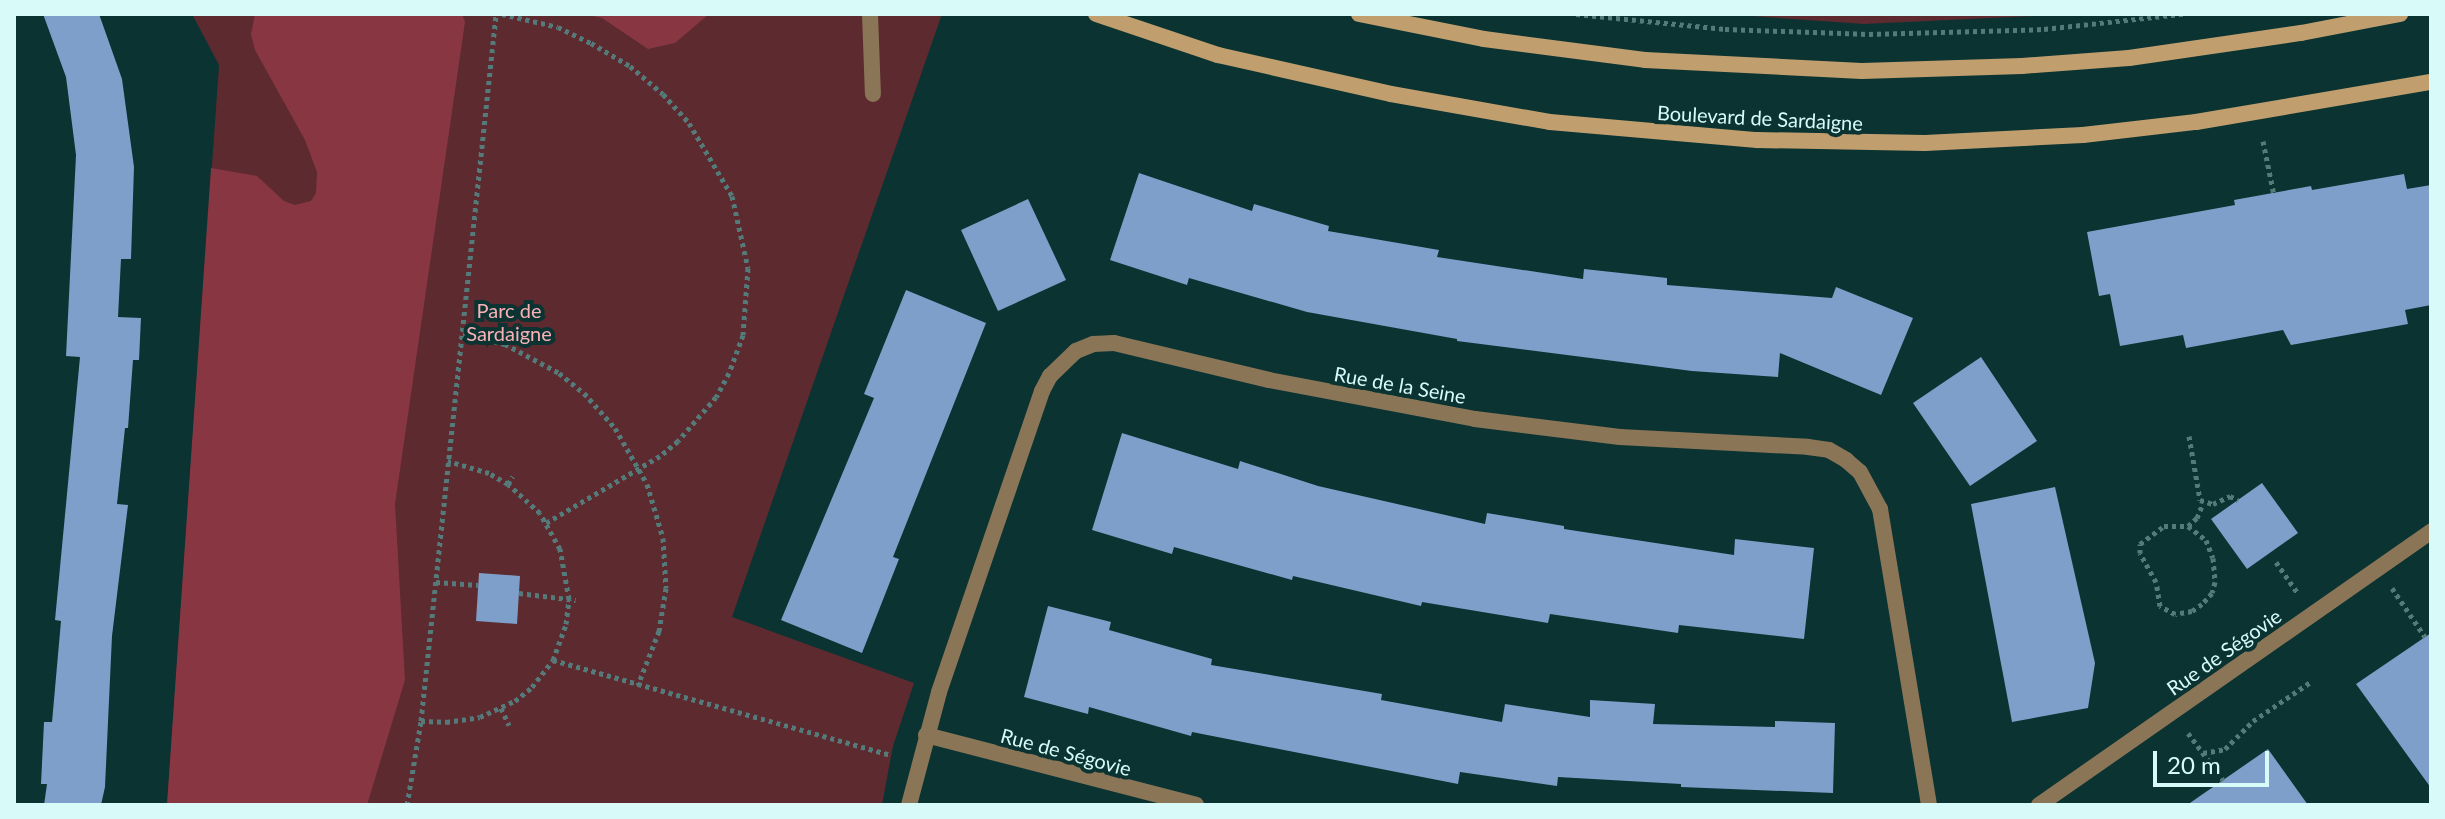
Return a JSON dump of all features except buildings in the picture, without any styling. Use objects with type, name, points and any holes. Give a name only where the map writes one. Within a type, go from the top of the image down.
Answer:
[{"type":"street","points":[[870,14],[873,94]]},
{"type":"street","name":"Boulevard de Sardaigne","points":[[1096,14],[1218,55],[1420,100],[1566,124],[1757,140],[1925,143],[2083,135],[2196,122],[2431,82]]},
{"type":"street","points":[[1359,14],[1484,39],[1645,60],[1862,71],[2048,65],[2129,58],[2301,33],[2400,14]]},
{"type":"street","name":"Rue de la Seine","points":[[909,805],[926,735],[1042,391],[1050,376],[1076,351],[1093,344],[1114,343],[1269,380],[1475,419],[1620,437],[1829,450],[1860,472],[1880,509],[1929,805]]},
{"type":"street","name":"Rue de Ségovie","points":[[2039,805],[2431,532]]},
{"type":"street","name":"Rue de Ségovie","points":[[926,735],[1196,805]]},
{"type":"path","points":[[407,805],[421,721],[499,14],[558,27],[630,66],[689,123],[732,196],[748,268],[743,335],[716,397],[678,441],[639,469],[546,523]]},
{"type":"path","points":[[1576,14],[1725,29],[1869,34],[2044,29],[2183,14]]},
{"type":"path","points":[[2263,141],[2274,195]]},
{"type":"path","points":[[463,334],[505,344],[559,373],[601,410],[639,469],[656,508],[666,563],[659,631],[638,685]]},
{"type":"path","points":[[2188,526],[2206,540],[2213,558],[2215,582],[2212,593],[2202,604],[2192,611],[2175,614],[2160,606],[2156,582],[2140,553],[2140,544],[2164,526],[2188,526],[2197,518],[2203,503],[2189,436]]},
{"type":"path","points":[[421,721],[463,721],[501,708],[532,687],[553,660],[573,599],[560,549],[546,523],[508,484],[489,473],[448,461]]},
{"type":"path","points":[[508,484],[513,476]]},
{"type":"path","points":[[2203,503],[2213,504],[2230,496],[2238,500]]},
{"type":"path","points":[[2276,562],[2312,615]]},
{"type":"path","points":[[2379,568],[2425,637]]},
{"type":"path","points":[[436,582],[478,585]]},
{"type":"path","points":[[519,593],[573,599]]},
{"type":"path","points":[[553,660],[891,755]]},
{"type":"path","points":[[2203,753],[2225,749],[2253,721],[2312,681]]},
{"type":"path","points":[[501,708],[509,725]]},
{"type":"path","points":[[2173,712],[2223,780]]},
{"type":"green space","name":"Parc de Sardaigne","points":[[192,14],[942,14],[732,617],[914,683],[893,746],[882,805],[167,805],[219,65]]},
{"type":"green space","points":[[1723,14],[2075,14],[1864,24]]},
{"type":"shaded area","points":[[255,14],[462,14],[465,22],[395,504],[405,680],[367,805],[167,805],[211,168],[257,176],[284,201],[295,205],[311,201],[316,193],[317,172],[305,140],[255,50],[251,34]]},
{"type":"shaded area","points":[[583,14],[709,14],[675,43],[648,49],[602,18]]}]
